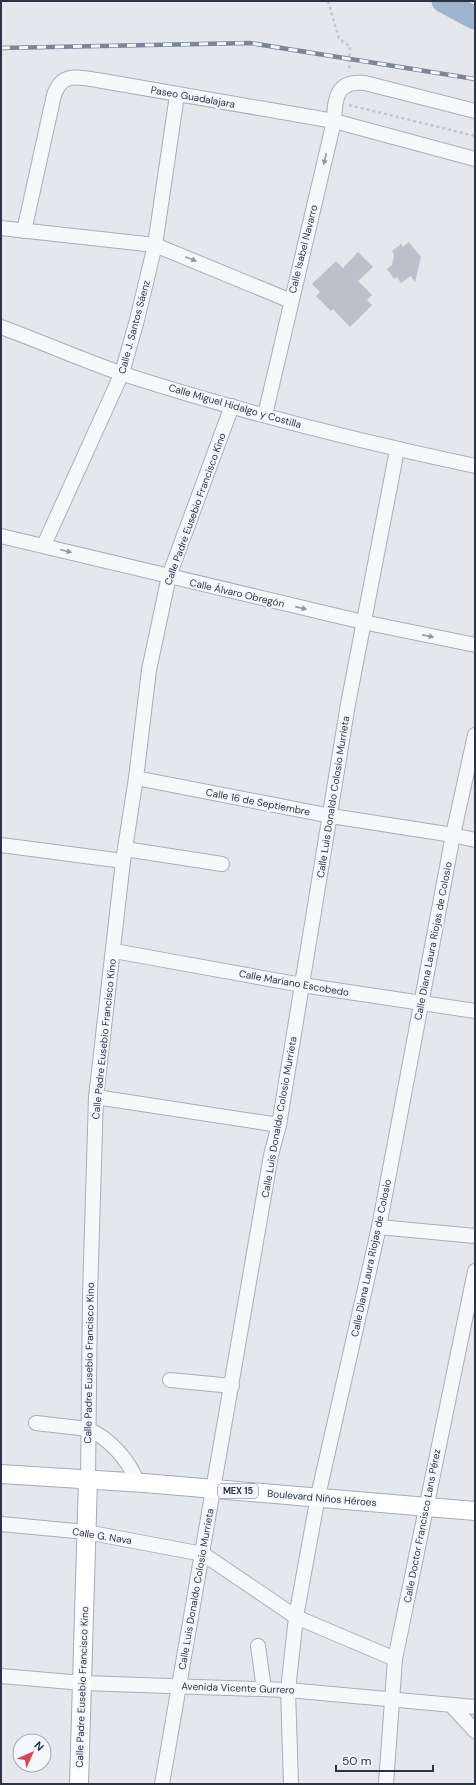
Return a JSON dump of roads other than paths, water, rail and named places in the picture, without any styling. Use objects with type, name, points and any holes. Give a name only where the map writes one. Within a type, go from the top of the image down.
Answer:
[{"type":"main road","name":"Boulevard Niños Héroes","points":[[1,1474],[137,1482],[214,1490],[318,1496],[425,1508],[475,1511]]},
{"type":"main road","name":"Calle Padre Eusebio Francisco Kino","points":[[79,1784],[88,1480]]},
{"type":"street","name":"Paseo Guadalajara","points":[[24,231],[58,85],[66,79],[76,77],[334,121],[475,159]]},
{"type":"street","name":"Calle Isabel Navarro","points":[[265,415],[334,121],[334,102],[347,84],[365,83],[475,111]]},
{"type":"street","name":"Calle J. Santos Sáenz","points":[[44,545],[122,374],[155,245],[177,95]]},
{"type":"street","points":[[1,228],[155,245],[291,300]]},
{"type":"street","name":"Calle Miguel Hidalgo y Costilla","points":[[1,327],[122,374],[232,406],[397,450],[475,466]]},
{"type":"street","name":"Calle Padre Eusebio Francisco Kino","points":[[88,1480],[96,1097],[124,855],[136,778],[149,670],[169,576],[232,406]]},
{"type":"street","name":"Calle Luis Donaldo Colosio Murrieta","points":[[162,1784],[272,1155],[279,1125],[362,622],[397,450]]},
{"type":"street","name":"Calle Álvaro Obregón","points":[[1,536],[44,545],[362,622],[475,645]]},
{"type":"street","name":"Calle Diana Laura Riojas de Colosio","points":[[291,1784],[288,1690],[296,1618],[318,1496],[379,1227],[453,835],[475,735]]},
{"type":"street","name":"Calle 16 de Septiembre","points":[[136,778],[331,816],[453,835],[475,840]]},
{"type":"street","points":[[1,845],[222,864]]},
{"type":"street","name":"Calle Mariano Escobedo","points":[[114,951],[302,985],[475,1011]]},
{"type":"street","points":[[96,1097],[279,1125]]},
{"type":"street","points":[[379,1227],[475,1236]]},
{"type":"street","name":"Calle Doctor Francisco Lans Pérez","points":[[386,1784],[395,1659],[475,1271]]},
{"type":"street","points":[[170,1380],[232,1386]]},
{"type":"street","points":[[36,1423],[88,1429],[112,1446],[133,1472],[137,1482]]},
{"type":"street","name":"Calle G. Nava","points":[[1,1524],[86,1532],[202,1554]]},
{"type":"street","points":[[202,1554],[296,1618],[395,1659]]},
{"type":"street","points":[[258,1646],[264,1689]]},
{"type":"street","name":"Avenida Vicente Gurrero","points":[[1,1676],[83,1683],[288,1690],[475,1707]]},
{"type":"street","points":[[450,1705],[475,1731]]},
{"type":"waterway","points":[[443,1],[475,18]]},
{"type":"railway","points":[[1,48],[250,43],[475,79]]}]
